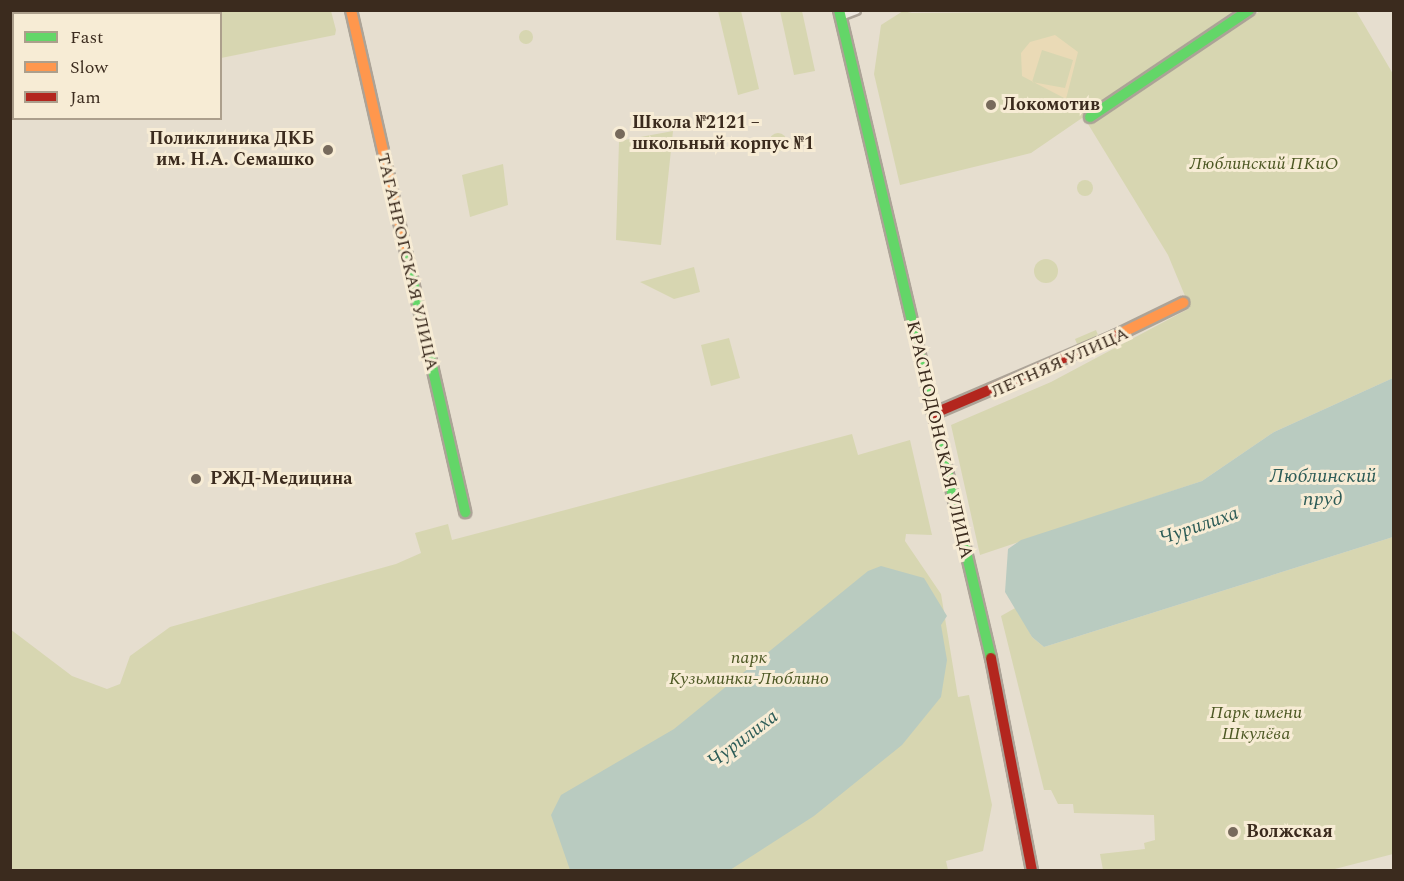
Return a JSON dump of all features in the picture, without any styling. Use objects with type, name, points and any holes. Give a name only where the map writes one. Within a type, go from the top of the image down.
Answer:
[{"type":"street","name":"ТАГАНРОГСКАЯ УЛИЦА","points":[[351,10],[465,512]]},
{"type":"street","points":[[839,13],[856,10]]},
{"type":"street","points":[[1090,117],[1250,10]]},
{"type":"street","name":"КРАСНОДОНСКАЯ УЛИЦА","points":[[839,13],[1009,735],[1032,870]]},
{"type":"street","name":"ЛЕТНЯЯ УЛИЦА","points":[[933,414],[1020,381],[1184,303]]},
{"type":"green space","points":[[82,11],[331,11],[336,30],[335,35],[222,58],[222,12]]},
{"type":"green space","points":[[718,11],[741,11],[759,89],[738,95]]},
{"type":"green space","points":[[780,11],[802,11],[815,71],[794,75]]},
{"type":"green space","name":"Локомотив","points":[[903,11],[912,13],[1238,11],[1031,153],[900,185],[874,74],[881,25]]},
{"type":"green space","name":"Люблинский ПКиО","points":[[1260,11],[1356,11],[1393,74],[1393,378],[1274,432],[1202,481],[980,555],[951,425],[1051,382],[1190,308],[1168,255],[1088,124]]},
{"type":"green space","points":[[526,30],[531,32],[533,37],[531,42],[526,44],[521,42],[519,37],[521,32]]},
{"type":"green space","points":[[12,35],[11,104],[10,37]]},
{"type":"green space","points":[[673,131],[661,245],[616,240],[619,141]]},
{"type":"green space","points":[[778,133],[786,138],[787,142],[782,150],[778,151],[770,146],[769,142],[774,134]]},
{"type":"green space","points":[[503,164],[508,205],[470,217],[462,175]]},
{"type":"green space","points":[[1082,180],[1088,180],[1093,188],[1091,194],[1082,196],[1077,191],[1077,185]]},
{"type":"green space","points":[[1046,259],[1051,260],[1057,266],[1057,276],[1051,282],[1046,283],[1041,282],[1035,276],[1034,271],[1035,266],[1041,260]]},
{"type":"green space","points":[[694,267],[700,292],[674,299],[640,282]]},
{"type":"green space","points":[[1096,330],[1100,340],[1079,349],[1075,339]]},
{"type":"green space","points":[[729,338],[740,378],[711,386],[701,345]]},
{"type":"green space","name":"парк Кузьминки-Люблино","points":[[852,434],[858,455],[910,440],[932,535],[906,534],[905,541],[941,594],[958,697],[969,695],[992,805],[983,851],[946,861],[948,870],[11,870],[10,629],[72,676],[107,689],[120,684],[130,656],[170,627],[396,564],[421,553],[415,533],[448,524],[452,540]]},
{"type":"green space","name":"Парк имени Шкулёва","points":[[1393,537],[1393,854],[1331,870],[1103,870],[1100,854],[1145,849],[1144,843],[1155,840],[1154,815],[1074,813],[1073,804],[1058,804],[1051,790],[1044,790],[1001,616],[1017,607],[1032,637],[1044,647]]},
{"type":"sand","points":[[1055,35],[1078,52],[1066,99],[1034,82],[1065,88],[1073,60],[1042,50],[1032,81],[1022,76],[1021,53],[1030,42]]},
{"type":"water","name":"Люблинский пруд","points":[[1393,378],[1393,537],[1044,647],[1032,637],[1005,592],[1008,549],[1021,540],[1202,481],[1274,432]]},
{"type":"water","name":"Чурилиха","points":[[881,566],[924,578],[947,616],[941,625],[947,660],[941,697],[902,745],[814,816],[730,870],[570,870],[551,815],[561,795],[674,729],[868,571]]},
{"type":"traffic: fast","points":[[839,10],[991,658]]},
{"type":"traffic: fast","points":[[1090,117],[1249,10]]},
{"type":"traffic: fast","points":[[405,247],[465,512]]},
{"type":"traffic: slow","points":[[351,10],[405,247]]},
{"type":"traffic: slow","points":[[1115,336],[1183,303]]},
{"type":"traffic: jam","points":[[933,414],[1115,336]]},
{"type":"traffic: jam","points":[[991,658],[1032,870]]},
{"type":"place","name":"Локомотив","points":[[991,105]]},
{"type":"place","name":"Школа №2121 – школьный корпус №1","points":[[620,134]]},
{"type":"place","name":"Поликлиника ДКБ им. Н.А. Семашко","points":[[328,150]]},
{"type":"place","name":"РЖД-Медицина","points":[[196,479]]},
{"type":"place","name":"Волжская","points":[[1233,832]]}]
